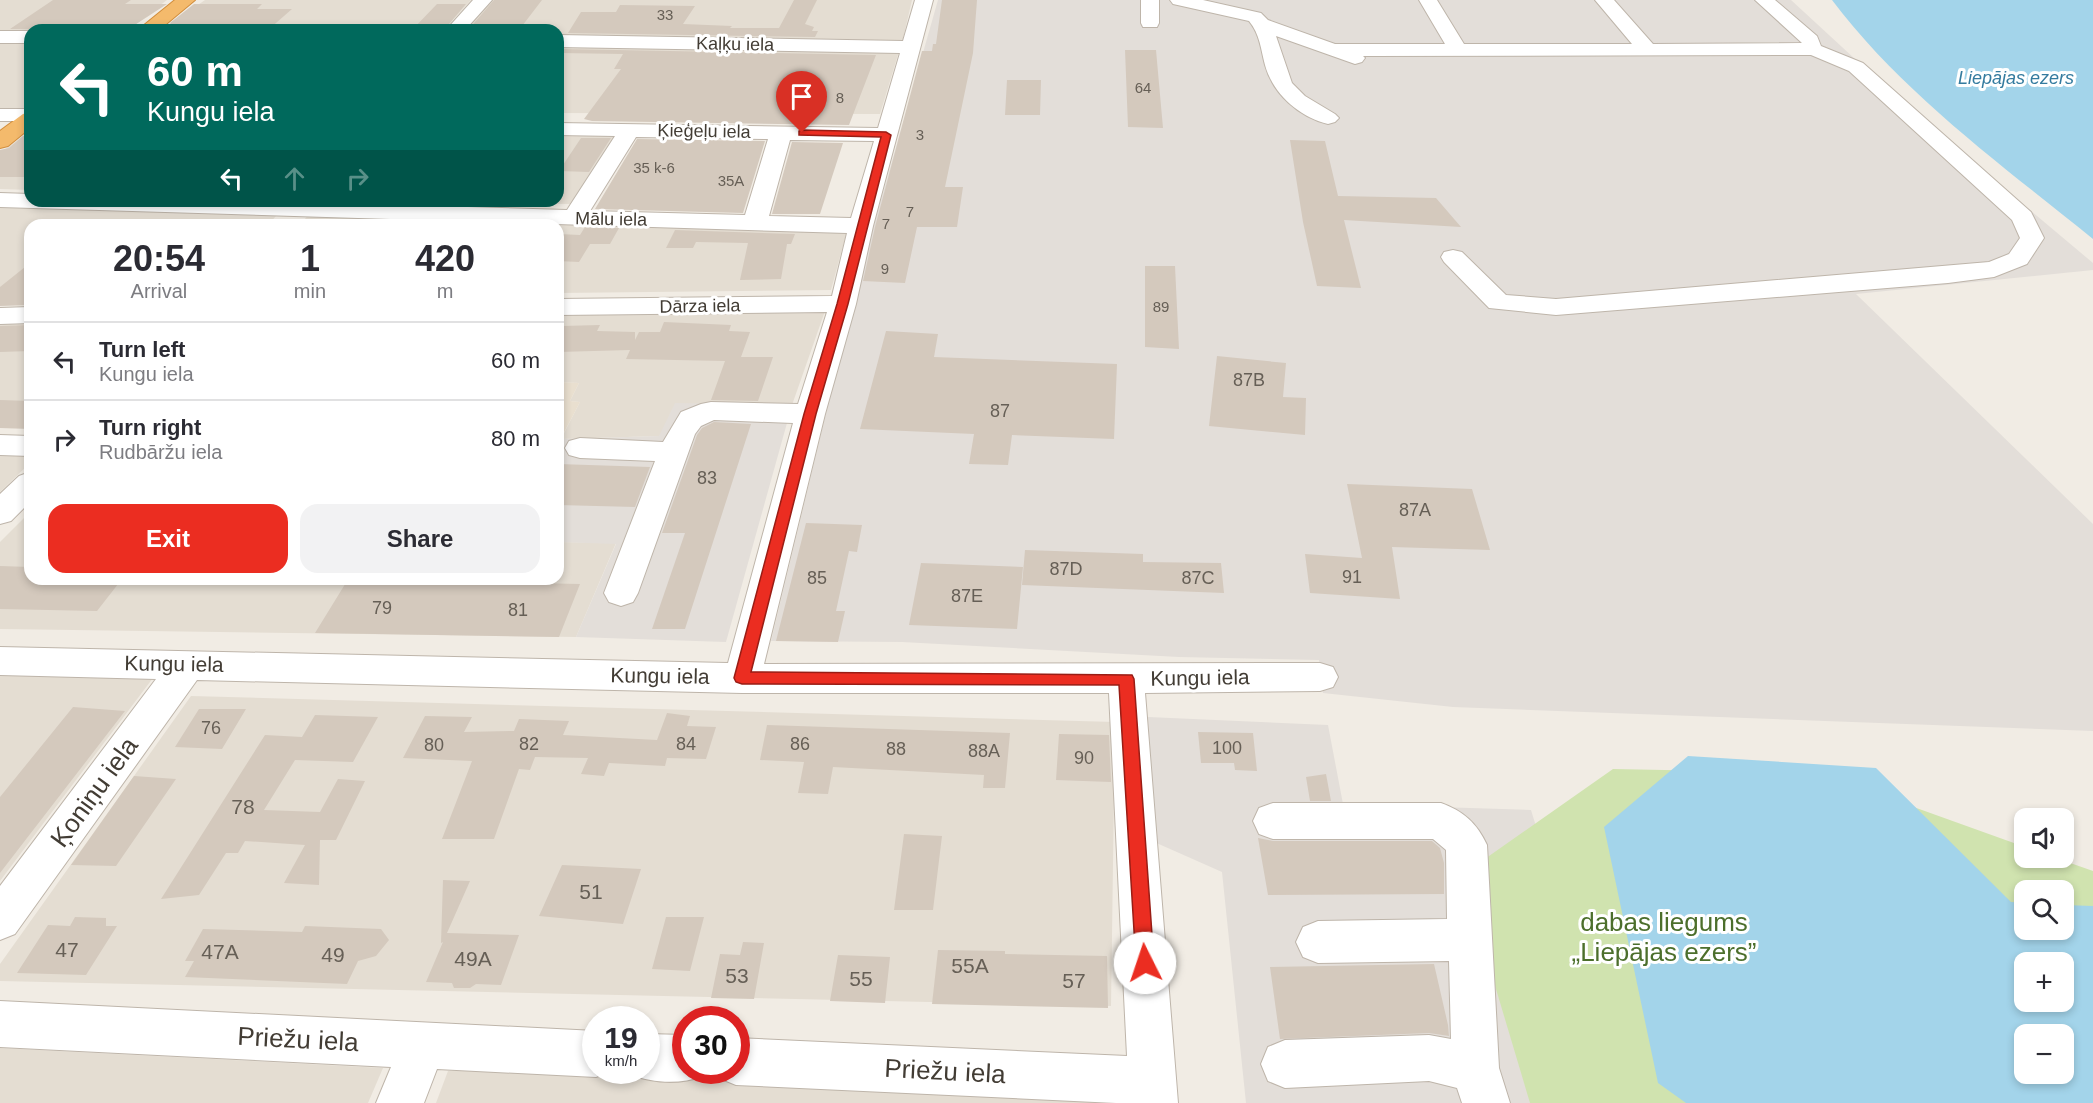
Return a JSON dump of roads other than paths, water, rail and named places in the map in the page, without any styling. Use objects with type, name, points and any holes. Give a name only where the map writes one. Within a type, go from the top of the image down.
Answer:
[{"type":"highway","points":[[155,24],[186,0]]},
{"type":"highway","points":[[0,141],[24,121]]},
{"type":"street","points":[[461,24],[483,0]]},
{"type":"street","points":[[742,678],[810,414],[843,304],[861,226],[924,0]]},
{"type":"street","points":[[1150,0],[1150,23]]},
{"type":"street","points":[[1179,0],[1255,17],[1264,25],[1376,66]]},
{"type":"street","points":[[1428,0],[1458,50]]},
{"type":"street","points":[[1604,0],[1648,50]]},
{"type":"street","points":[[1764,0],[1810,40],[1813,50]]},
{"type":"street","points":[[1264,25],[1282,84],[1296,100],[1328,118]]},
{"type":"street","points":[[0,37],[24,37]]},
{"type":"street","name":"Kaļķu iela","points":[[564,41],[912,47]]},
{"type":"street","points":[[1334,51],[1813,50],[1856,67],[2023,217],[2032,238],[2018,259],[1994,269],[1948,276],[1556,307],[1498,302],[1453,257]]},
{"type":"street","points":[[0,115],[24,116]]},
{"type":"street","name":"Ķieģeļu iela","points":[[564,129],[886,135]]},
{"type":"street","points":[[574,218],[630,130]]},
{"type":"street","points":[[754,222],[781,133]]},
{"type":"street","name":"Mālu iela","points":[[0,200],[24,201]]},
{"type":"street","name":"Mālu iela","points":[[172,207],[861,226]]},
{"type":"street","name":"Dārza iela","points":[[564,307],[843,304]]},
{"type":"street","points":[[0,315],[24,315]]},
{"type":"street","points":[[621,593],[681,433],[691,419],[711,411],[810,414]]},
{"type":"street","points":[[0,445],[24,446]]},
{"type":"street","points":[[580,448],[674,452]]},
{"type":"street","points":[[0,513],[24,489]]},
{"type":"street","name":"Kungu iela","points":[[0,661],[742,678],[1320,677]]},
{"type":"street","name":"Ķoniņu iela","points":[[0,920],[188,664]]},
{"type":"street","points":[[1126,679],[1153,1092]]},
{"type":"street","points":[[1273,821],[1441,821],[1458,834],[1466,845],[1480,1085]]},
{"type":"street","points":[[1318,942],[1470,939]]},
{"type":"street","name":"Priežu iela","points":[[0,1024],[582,1053]]},
{"type":"street","points":[[400,1103],[423,1046]]},
{"type":"street","points":[[1285,1064],[1429,1058],[1480,1085]]},
{"type":"street","name":"Priežu iela","points":[[750,1062],[1153,1092]]},
{"type":"water","name":"Liepājas ezers","points":[[1832,0],[2093,0],[2093,239],[1989,156],[1922,97],[1860,34]]},
{"type":"water","name":"dabas liegums „Liepājas ezers”","points":[[1688,756],[1876,768],[2011,902],[2014,902],[2014,940],[2074,940],[2074,905],[2093,906],[2093,1103],[1686,1103],[1658,1083],[1604,827]]}]
